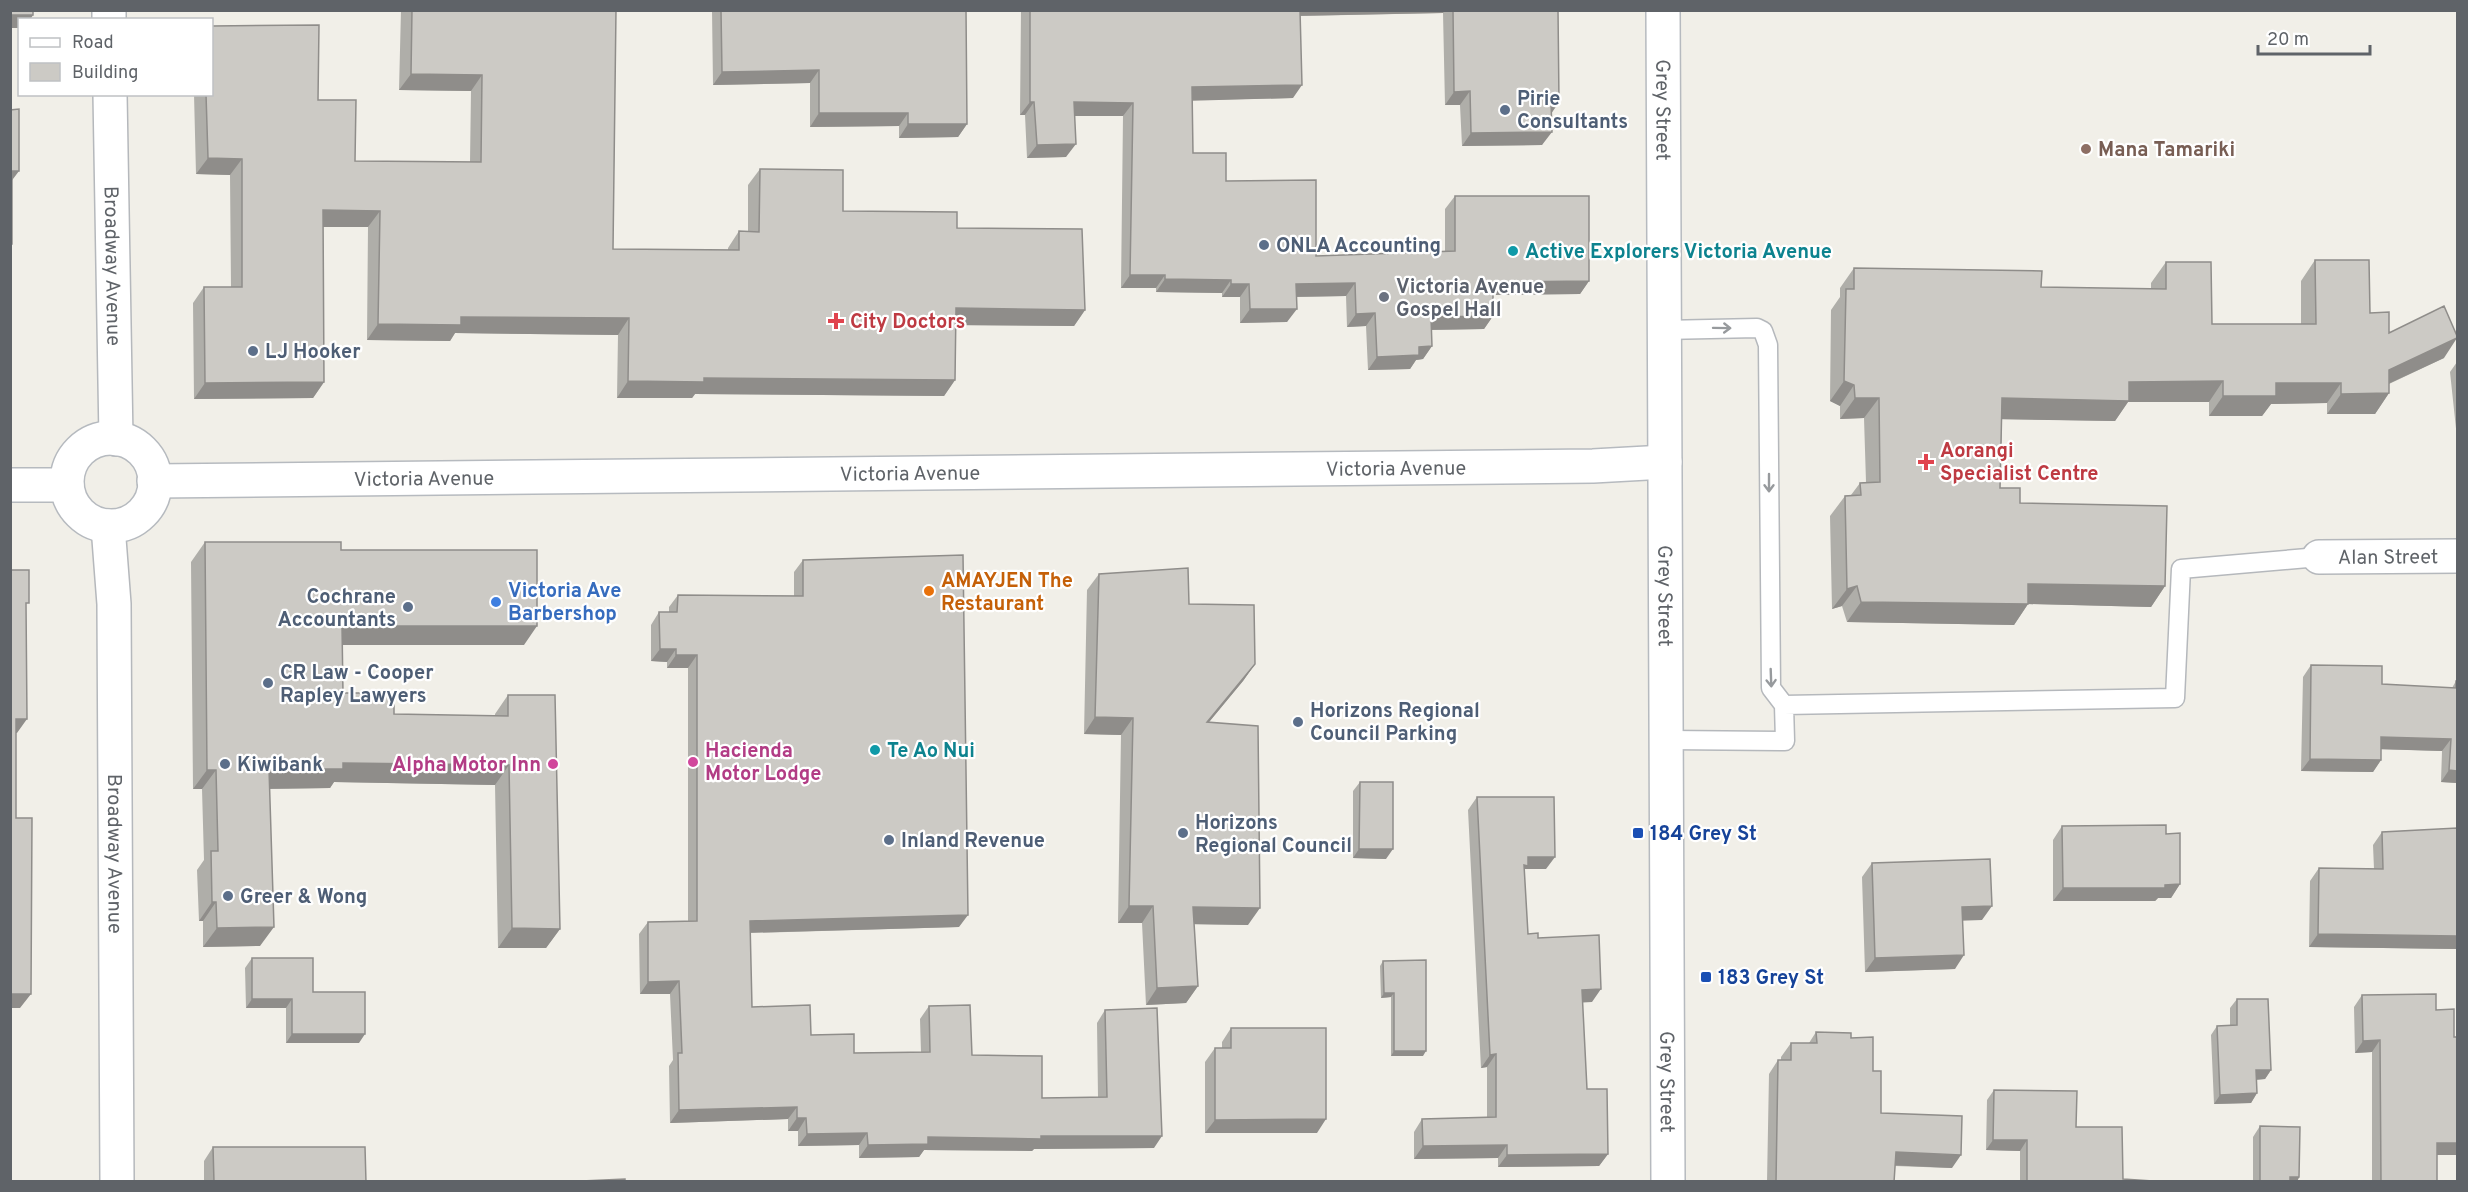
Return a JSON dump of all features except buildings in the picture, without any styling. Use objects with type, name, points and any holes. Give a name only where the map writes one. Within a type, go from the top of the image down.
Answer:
[{"type":"street","name":"Grey Street","points":[[1663,10],[1663,330],[1668,740],[1668,1182]]},
{"type":"street","name":"Broadway Avenue","points":[[110,96],[116,439]]},
{"type":"street","points":[[116,439],[126,441],[143,452],[150,461],[154,481],[153,493],[141,513],[120,525],[108,526],[88,520],[73,506],[67,485],[68,474],[76,454],[94,441],[116,439]]},
{"type":"street","name":"Victoria Avenue","points":[[154,481],[1593,466],[1665,462]]},
{"type":"street","points":[[10,485],[67,485]]},
{"type":"street","name":"Broadway Avenue","points":[[108,526],[114,616],[117,1182]]},
{"type":"street","name":"Alan Street","points":[[2319,557],[2457,556]]},
{"type":"lane","points":[[1663,330],[1757,328],[1764,331],[1768,345],[1771,688],[1784,705],[1785,741],[1668,740]]},
{"type":"lane","points":[[1784,705],[2175,698],[2181,569],[2319,557]]},
{"type":"place","name":"Pirie Consultants","points":[[1505,110]]},
{"type":"place","name":"Mana Tamariki","points":[[2086,149]]},
{"type":"place","name":"ONLA Accounting","points":[[1264,245]]},
{"type":"place","name":"Active Explorers Victoria Avenue","points":[[1513,251]]},
{"type":"place","name":"Victoria Avenue Gospel Hall","points":[[1384,297]]},
{"type":"place","name":"City Doctors","points":[[836,321]]},
{"type":"place","name":"LJ Hooker","points":[[253,351]]},
{"type":"place","name":"Aorangi Specialist Centre","points":[[1926,462]]},
{"type":"place","name":"AMAYJEN The Restaurant","points":[[929,591]]},
{"type":"place","name":"Victoria Ave Barbershop","points":[[496,602]]},
{"type":"place","name":"Cochrane Accountants","points":[[408,607]]},
{"type":"place","name":"CR Law - Cooper Rapley Lawyers","points":[[268,683]]},
{"type":"place","name":"Horizons Regional Council Parking","points":[[1298,722]]},
{"type":"place","name":"Te Ao Nui","points":[[875,750]]},
{"type":"place","name":"Hacienda Motor Lodge","points":[[693,762]]},
{"type":"place","name":"Kiwibank","points":[[225,764]]},
{"type":"place","name":"Alpha Motor Inn","points":[[553,764]]},
{"type":"place","name":"Horizons Regional Council","points":[[1183,833]]},
{"type":"place","name":"184 Grey St","points":[[1638,833]]},
{"type":"place","name":"Inland Revenue","points":[[889,840]]},
{"type":"place","name":"Greer & Wong","points":[[228,896]]},
{"type":"place","name":"183 Grey St","points":[[1706,977]]}]
